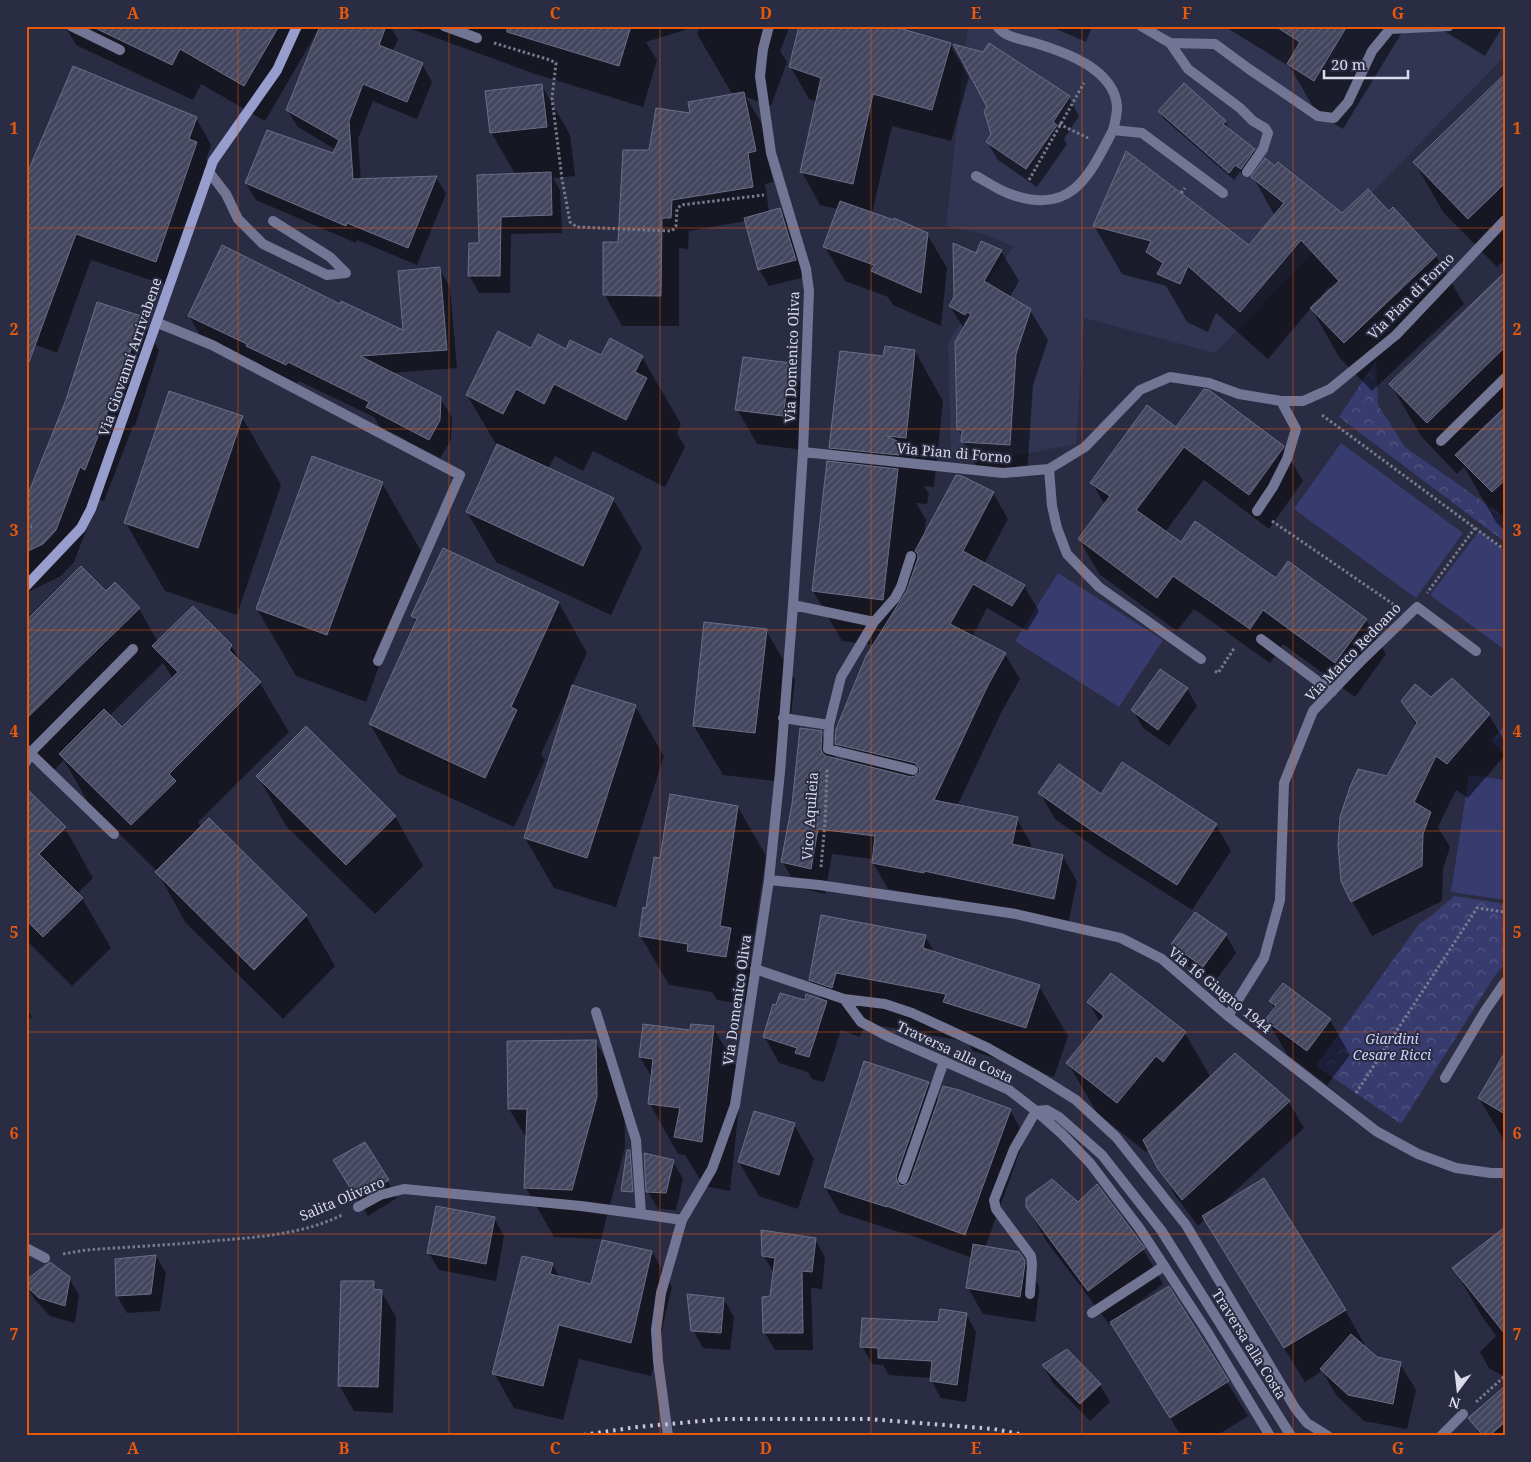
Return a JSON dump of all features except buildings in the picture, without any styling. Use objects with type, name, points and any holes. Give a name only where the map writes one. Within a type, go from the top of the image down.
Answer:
[{"type":"street","points":[[71,26],[120,50]]},
{"type":"street","name":"Via Giovanni Arrivabene","points":[[26,586],[81,528],[91,509],[158,323],[213,161],[277,70],[297,26]]},
{"type":"street","points":[[444,26],[477,38]]},
{"type":"street","name":"Via Domenico Oliva","points":[[668,1436],[656,1330],[661,1294],[682,1220],[712,1168],[735,1105],[769,880],[784,718],[803,452],[809,292],[806,269],[771,153],[760,76],[763,49],[769,26]]},
{"type":"street","points":[[976,176],[1009,194],[1037,201],[1058,198],[1072,191],[1088,176],[1113,130],[1117,106],[1111,89],[1093,68],[1053,49],[1006,35],[997,26]]},
{"type":"street","points":[[1141,26],[1170,42],[1214,44],[1318,116],[1334,118],[1348,102],[1372,51],[1390,29],[1448,26]]},
{"type":"street","points":[[1170,42],[1188,70],[1240,108],[1253,121],[1265,128],[1268,133],[1263,149],[1247,172]]},
{"type":"street","points":[[1113,130],[1142,134],[1223,193]]},
{"type":"street","points":[[209,172],[226,194],[238,219],[263,244],[328,275],[346,274],[330,257],[273,221]]},
{"type":"street","name":"Via Pian di Forno","points":[[803,452],[1003,473],[1049,469],[1085,447],[1140,390],[1170,377],[1209,383],[1239,394],[1281,401],[1303,401],[1330,389],[1396,335],[1505,220]]},
{"type":"street","points":[[158,323],[212,345],[460,475],[378,660]]},
{"type":"street","points":[[1441,441],[1505,378]]},
{"type":"street","points":[[1257,510],[1273,487],[1287,459],[1296,429],[1281,401]]},
{"type":"street","points":[[1049,469],[1052,506],[1057,528],[1067,554],[1099,587],[1201,659]]},
{"type":"street","points":[[911,556],[901,587],[895,598],[874,622],[841,677],[829,724],[828,749],[912,770]]},
{"type":"street","points":[[792,605],[874,622]]},
{"type":"street","name":"Via Marco Redoano","points":[[1228,1016],[1264,958],[1280,900],[1284,783],[1314,711],[1417,607],[1476,652]]},
{"type":"street","points":[[1261,639],[1332,692]]},
{"type":"street","points":[[114,834],[28,755],[133,649]]},
{"type":"street","points":[[784,718],[829,724]]},
{"type":"street","name":"Via 16 Giugno 1944","points":[[769,880],[819,885],[1016,914],[1121,938],[1162,959],[1228,1016],[1376,1131],[1418,1154],[1456,1168],[1491,1173],[1505,1172]]},
{"type":"street","points":[[755,969],[844,999],[885,1004],[912,1013],[988,1048],[1036,1074],[1076,1100],[1116,1136],[1186,1225],[1295,1408],[1307,1423],[1328,1436]]},
{"type":"street","points":[[1445,1078],[1485,1011],[1505,982]]},
{"type":"street","name":"Traversa alla Costa","points":[[844,999],[860,1022],[889,1037],[1009,1090],[1036,1111],[1047,1110],[1058,1117],[1102,1155],[1166,1238],[1291,1436]]},
{"type":"street","points":[[596,1012],[636,1140],[641,1214]]},
{"type":"street","points":[[903,1179],[944,1061]]},
{"type":"street","points":[[1030,1294],[1032,1264],[1030,1256],[996,1209],[994,1200],[1014,1149],[1036,1111],[1090,1163],[1140,1229],[1270,1436]]},
{"type":"street","name":"Salita Olivaro","points":[[358,1207],[380,1195],[404,1190],[581,1206],[682,1220]]},
{"type":"street","points":[[26,1248],[45,1258]]},
{"type":"street","points":[[1092,1313],[1164,1266]]},
{"type":"street","points":[[1441,1436],[1463,1414]]},
{"type":"path","points":[[477,38],[556,63],[552,98],[562,179],[570,222],[577,227],[672,231],[676,226],[678,209],[681,205],[781,191]]},
{"type":"path","points":[[1020,196],[1093,68]]},
{"type":"path","points":[[1060,124],[1104,146]]},
{"type":"path","points":[[1303,401],[1505,550]]},
{"type":"path","points":[[1257,510],[1409,615]]},
{"type":"path","points":[[26,525],[32,527]]},
{"type":"path","points":[[1417,607],[1475,528]]},
{"type":"path","name":"Vico Aquileia","points":[[819,885],[825,823],[828,749]]},
{"type":"path","points":[[1346,1108],[1476,908],[1505,912]]},
{"type":"path","name":"Salita Olivaro","points":[[45,1258],[86,1250],[258,1237],[297,1232],[328,1222],[358,1207]]},
{"type":"path","points":[[1463,1414],[1505,1376]]},
{"type":"shaded area","points":[[968,26],[1505,26],[1505,56],[1215,353],[1084,318],[1076,444],[1014,456],[951,452],[948,343],[988,281],[1014,247],[985,234],[946,226]]},
{"type":"green space","points":[[1376,361],[1378,405],[1405,447],[1505,517],[1505,542],[1339,417]]},
{"type":"green space","points":[[1341,443],[1463,533],[1416,598],[1294,509]]},
{"type":"green space","points":[[1479,531],[1505,551],[1505,650],[1430,595]]},
{"type":"green space","points":[[1058,573],[1163,640],[1119,707],[1015,641]]},
{"type":"green space","points":[[1505,725],[1505,755],[1491,741]]},
{"type":"green space","points":[[1469,775],[1505,780],[1505,900],[1451,892]]},
{"type":"green space","name":"Giardini Cesare Ricci","points":[[1454,896],[1505,904],[1505,964],[1496,974],[1401,1124],[1316,1066],[1419,924]]},
{"type":"railway","points":[[576,1436],[637,1427],[723,1419],[869,1419],[994,1429],[1029,1436]]}]
